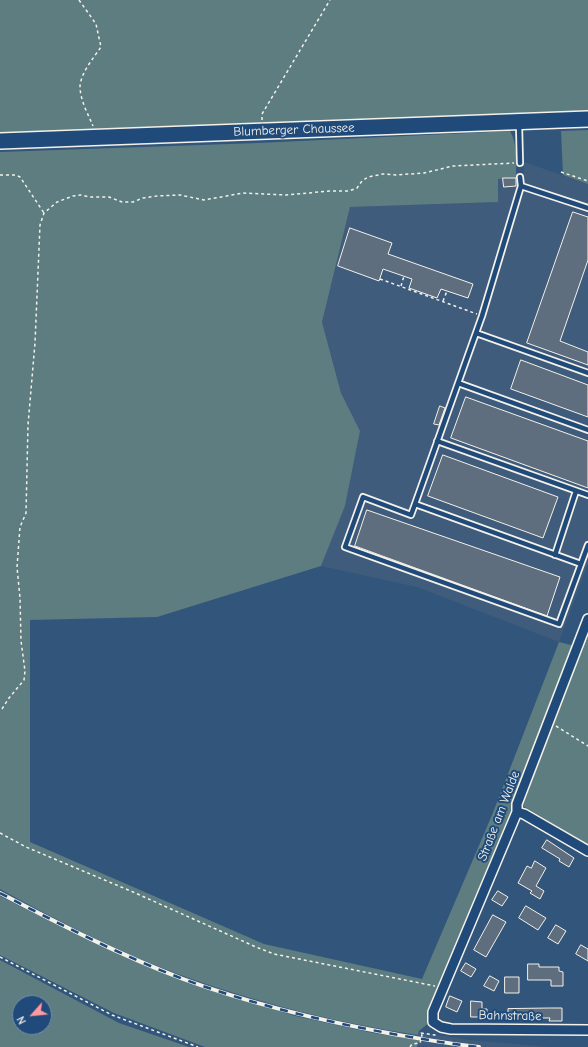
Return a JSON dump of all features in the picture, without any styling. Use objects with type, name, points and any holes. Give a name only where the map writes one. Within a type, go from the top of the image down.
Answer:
[{"type":"main road","name":"Blumberger Chaussee","points":[[0,141],[97,139],[588,119]]},
{"type":"street","name":"Straße am Walde","points":[[434,1022],[433,1012],[517,812],[517,804],[588,619]]},
{"type":"street","points":[[517,812],[524,814],[588,851]]},
{"type":"street","name":"Bahnstraße","points":[[434,1022],[441,1027],[451,1029],[588,1030]]},
{"type":"lane","points":[[519,121],[520,162]]},
{"type":"lane","points":[[520,177],[521,186],[482,316],[411,515],[363,497],[345,547],[560,624],[588,545]]},
{"type":"lane","points":[[521,186],[588,208]]},
{"type":"lane","points":[[476,333],[588,373]]},
{"type":"lane","points":[[458,383],[588,430]]},
{"type":"lane","points":[[437,441],[588,495]]},
{"type":"lane","points":[[555,555],[576,491]]},
{"type":"lane","points":[[415,504],[581,564]]},
{"type":"path","points":[[79,0],[96,24],[101,47],[88,65],[80,86],[83,102],[97,139]]},
{"type":"path","points":[[264,132],[262,114],[330,0]]},
{"type":"path","points":[[2,709],[24,680],[25,675],[21,640],[20,598],[17,567],[20,527],[26,513],[28,425],[35,344],[40,225],[44,213],[57,202],[73,196],[81,195],[90,197],[109,197],[122,202],[133,202],[143,198],[157,196],[180,196],[204,200],[243,193],[286,195],[330,191],[349,191],[357,188],[368,177],[383,174],[396,175],[424,173],[452,166],[520,162]]},
{"type":"path","points":[[562,172],[588,181]]},
{"type":"path","points":[[0,176],[16,175],[20,177],[44,213]]},
{"type":"path","points":[[401,286],[404,276]]},
{"type":"path","points":[[380,279],[482,316]]},
{"type":"path","points":[[443,301],[446,291]]},
{"type":"path","points":[[549,722],[588,746]]},
{"type":"path","points":[[0,833],[26,847],[274,954],[443,988]]},
{"type":"path","points":[[0,957],[112,1015],[198,1047]]},
{"type":"path","points":[[426,1029],[426,1034]]},
{"type":"path","points":[[410,1047],[412,1044],[420,1043],[422,1035],[420,1035],[423,1033]]},
{"type":"shaded area","points":[[524,162],[588,184],[588,563],[559,642],[417,587],[321,566],[345,506],[360,431],[341,393],[322,322],[350,207],[498,202],[498,179],[524,177]]},
{"type":"shaded area","points":[[0,871],[418,1032],[470,1040],[549,1047],[429,1047],[414,1045],[413,1047],[355,1047],[0,915]]},
{"type":"green space","points":[[0,0],[588,0],[588,112],[0,136]]},
{"type":"green space","points":[[588,130],[588,184],[563,175],[561,131]]},
{"type":"green space","points":[[510,131],[513,136],[515,148],[516,178],[498,179],[498,202],[350,207],[322,322],[341,393],[360,431],[345,506],[321,566],[157,617],[30,620],[30,842],[264,944],[422,979],[492,815],[559,642],[575,646],[516,805],[430,1022],[419,1031],[418,1035],[359,1025],[300,1012],[243,996],[162,968],[115,948],[0,889],[0,152],[258,143]]},
{"type":"green space","points":[[588,629],[588,845],[523,806]]},
{"type":"green space","points":[[0,896],[92,942],[183,981],[295,1016],[373,1033],[419,1040],[417,1047],[205,1047],[114,1013],[0,955]]},
{"type":"green space","points":[[0,960],[119,1023],[189,1047],[0,1047]]},
{"type":"building","points":[[503,178],[516,178],[516,186],[504,187]]},
{"type":"building","points":[[573,212],[588,217],[588,260],[560,341],[588,352],[588,365],[527,343]]},
{"type":"building","points":[[350,228],[392,243],[388,254],[473,284],[468,298],[441,289],[437,298],[409,288],[412,279],[383,269],[379,281],[338,266]]},
{"type":"building","points":[[521,360],[588,385],[588,417],[511,389]]},
{"type":"building","points":[[466,397],[588,441],[588,488],[451,438]]},
{"type":"building","points":[[440,406],[445,408],[439,425],[434,424]]},
{"type":"building","points":[[443,455],[558,497],[543,538],[428,496]]},
{"type":"building","points":[[367,510],[560,577],[547,616],[355,546]]},
{"type":"building","points":[[547,840],[574,858],[569,867],[559,861],[560,859],[542,848]]},
{"type":"building","points":[[535,861],[546,868],[536,886],[544,891],[540,899],[530,893],[532,891],[518,883],[527,866],[531,868]]},
{"type":"building","points":[[498,891],[508,897],[502,906],[492,900]]},
{"type":"building","points":[[526,906],[546,918],[538,930],[519,918]]},
{"type":"building","points":[[493,915],[506,922],[486,957],[474,950]]},
{"type":"building","points":[[556,925],[566,931],[558,944],[548,938]]},
{"type":"building","points":[[581,945],[588,949],[588,961],[576,954]]},
{"type":"building","points":[[466,963],[476,969],[471,977],[461,971]]},
{"type":"building","points":[[528,964],[539,964],[539,967],[559,967],[559,971],[563,972],[563,986],[551,986],[551,980],[528,980]]},
{"type":"building","points":[[490,976],[499,981],[494,991],[484,986]]},
{"type":"building","points":[[505,977],[519,977],[519,993],[505,993]]},
{"type":"building","points":[[450,996],[462,1001],[457,1012],[446,1007]]},
{"type":"building","points":[[471,1001],[482,1002],[482,1009],[487,1009],[487,1017],[471,1017]]},
{"type":"building","points":[[562,1008],[562,1021],[549,1021],[550,1018],[508,1018],[508,1009]]},
{"type":"railway","points":[[0,893],[67,928],[159,970],[209,988],[287,1011],[366,1029],[479,1047]]}]
